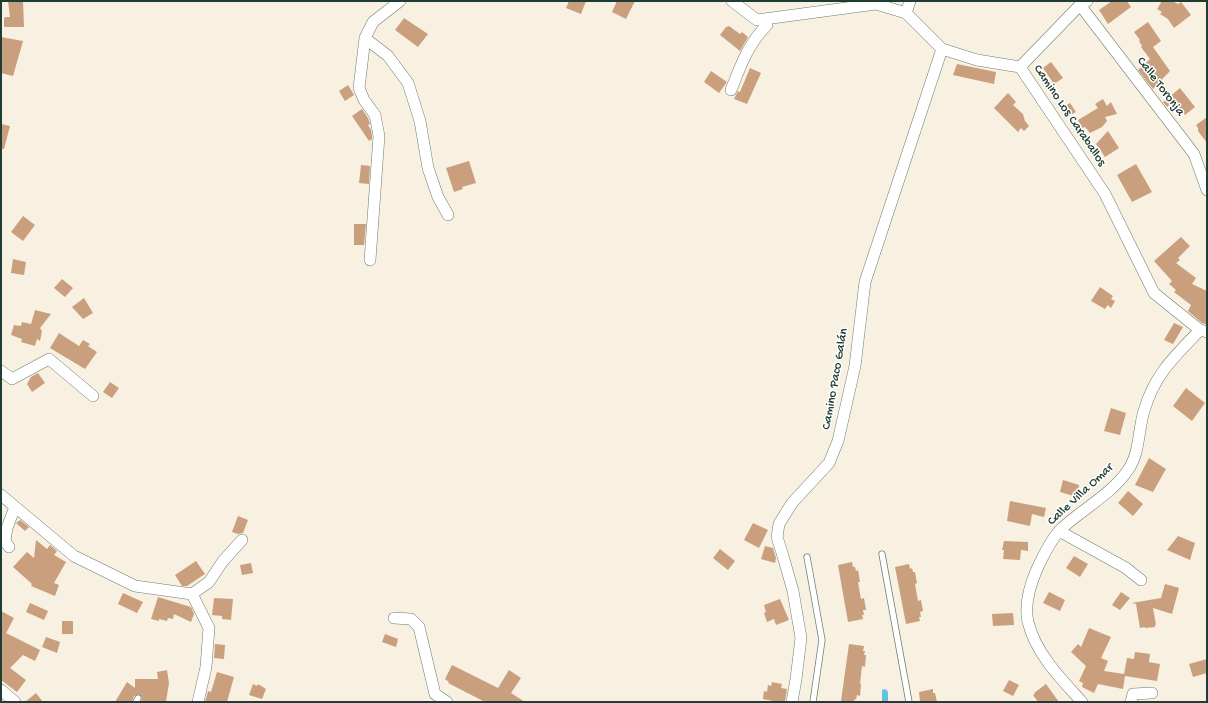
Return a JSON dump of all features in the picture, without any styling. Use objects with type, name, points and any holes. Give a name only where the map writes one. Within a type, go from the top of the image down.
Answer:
[{"type":"street","points":[[370,260],[379,136],[374,115],[364,100],[359,88],[364,38],[373,22],[400,1]]},
{"type":"street","name":"Camino Los Caraballos","points":[[732,1],[757,20],[876,4],[906,13],[942,49],[977,60],[1020,68],[1105,194],[1154,293],[1204,331]]},
{"type":"street","points":[[906,13],[910,1]]},
{"type":"street","points":[[1020,68],[1084,3]]},
{"type":"street","name":"Calle Toronja","points":[[1084,3],[1194,154],[1207,190]]},
{"type":"street","points":[[731,90],[748,49],[757,35],[767,25],[764,19]]},
{"type":"street","points":[[364,38],[388,56],[408,83],[420,121],[428,168],[438,197],[448,215]]},
{"type":"street","name":"Camino Paco Galán","points":[[792,702],[801,638],[793,591],[777,538],[779,524],[792,503],[829,463],[838,442],[855,366],[865,282],[942,49]]},
{"type":"street","name":"Calle Villa Omar","points":[[1082,702],[1056,673],[1038,645],[1028,622],[1027,602],[1031,583],[1044,554],[1059,531],[1114,486],[1129,469],[1137,447],[1144,412],[1151,390],[1166,366],[1204,331]]},
{"type":"street","points":[[1,372],[12,379],[49,360],[93,396]]},
{"type":"street","points":[[1,495],[74,556],[136,586],[192,594],[209,582],[223,561],[242,540]]},
{"type":"street","points":[[9,548],[5,541],[7,528],[15,507]]},
{"type":"street","points":[[1059,531],[1126,568],[1141,580]]},
{"type":"street","points":[[192,594],[209,628],[206,666],[198,702]]},
{"type":"street","points":[[394,618],[411,619],[419,627],[435,694],[447,702]]},
{"type":"street","points":[[1,690],[15,702]]},
{"type":"street","points":[[1131,702],[1133,694],[1152,693]]},
{"type":"lane","points":[[882,554],[909,702]]},
{"type":"lane","points":[[808,557],[822,640],[813,702]]},
{"type":"water","points":[[882,690],[887,690],[888,693],[888,702],[882,702]]},
{"type":"building","points":[[8,1],[23,1],[24,27],[4,27],[4,18],[10,17]]},
{"type":"building","points":[[569,1],[586,1],[581,14],[566,8]]},
{"type":"building","points":[[617,1],[635,1],[626,19],[612,12]]},
{"type":"building","points":[[1112,1],[1127,1],[1131,7],[1108,24],[1099,10]]},
{"type":"building","points":[[1162,1],[1172,1],[1178,4],[1181,2],[1191,15],[1174,28],[1168,19],[1160,14],[1162,12],[1157,9]]},
{"type":"building","points":[[404,18],[428,34],[418,47],[395,30]]},
{"type":"building","points":[[1148,22],[1161,41],[1153,47],[1170,71],[1153,89],[1138,70],[1150,59],[1141,47],[1140,40],[1134,32]]},
{"type":"building","points":[[729,26],[740,34],[742,32],[748,37],[740,51],[720,35],[726,27]]},
{"type":"building","points":[[1,37],[23,41],[13,76],[1,73]]},
{"type":"building","points":[[1051,62],[1063,78],[1054,84],[1043,68]]},
{"type":"building","points":[[957,64],[996,72],[994,84],[953,75]]},
{"type":"building","points":[[750,68],[761,73],[747,104],[734,99],[738,91],[740,92]]},
{"type":"building","points":[[711,71],[727,82],[719,93],[704,82]]},
{"type":"building","points":[[348,85],[354,95],[345,101],[339,91]]},
{"type":"building","points":[[1180,88],[1195,107],[1185,115],[1176,104],[1174,105],[1172,103],[1167,107],[1163,102]]},
{"type":"building","points":[[1008,93],[1016,102],[1013,105],[1023,114],[1025,121],[1029,126],[1024,131],[1021,128],[1018,132],[994,108]]},
{"type":"building","points":[[1103,99],[1107,106],[1111,102],[1117,114],[1105,117],[1107,121],[1102,127],[1090,133],[1085,127],[1082,128],[1078,120],[1098,108],[1095,104]]},
{"type":"building","points":[[1070,103],[1076,112],[1067,117],[1060,109]]},
{"type":"building","points":[[362,109],[370,124],[368,125],[371,130],[372,139],[369,141],[352,116]]},
{"type":"building","points":[[1207,117],[1207,143],[1198,131],[1196,125]]},
{"type":"building","points":[[1,124],[10,126],[4,149],[1,149]]},
{"type":"building","points":[[1108,131],[1119,148],[1105,157],[1096,144]]},
{"type":"building","points":[[469,161],[476,183],[462,187],[463,189],[454,192],[446,168]]},
{"type":"building","points":[[1136,164],[1152,192],[1132,202],[1117,175]]},
{"type":"building","points":[[361,165],[370,166],[369,184],[359,183]]},
{"type":"building","points":[[23,216],[35,225],[23,241],[11,232]]},
{"type":"building","points":[[354,224],[366,224],[364,245],[354,245]]},
{"type":"building","points":[[1181,237],[1190,246],[1178,258],[1180,260],[1176,263],[1196,278],[1192,284],[1207,291],[1207,325],[1202,323],[1188,311],[1191,305],[1174,292],[1176,290],[1169,284],[1172,281],[1154,261]]},
{"type":"building","points":[[13,259],[26,262],[24,275],[11,273]]},
{"type":"building","points":[[62,279],[73,288],[65,297],[54,288]]},
{"type":"building","points":[[1100,287],[1113,296],[1111,299],[1115,301],[1111,308],[1108,305],[1105,309],[1091,301]]},
{"type":"building","points":[[84,298],[93,313],[83,319],[72,307]]},
{"type":"building","points":[[35,310],[51,314],[40,328],[42,331],[40,341],[37,339],[35,346],[21,342],[22,339],[11,335],[14,325],[21,326],[22,322],[31,324]]},
{"type":"building","points":[[1174,323],[1183,327],[1173,344],[1164,340]]},
{"type":"building","points":[[59,333],[79,346],[83,340],[90,344],[88,346],[97,352],[85,369],[50,348]]},
{"type":"building","points":[[38,373],[45,383],[32,392],[27,384],[31,377]]},
{"type":"building","points":[[110,382],[119,388],[112,398],[103,392]]},
{"type":"building","points":[[1186,388],[1205,403],[1192,421],[1173,406]]},
{"type":"building","points":[[1111,408],[1126,413],[1120,435],[1104,431]]},
{"type":"building","points":[[1149,458],[1166,469],[1153,492],[1135,485]]},
{"type":"building","points":[[1063,480],[1079,485],[1077,497],[1060,492]]},
{"type":"building","points":[[1128,491],[1143,504],[1133,516],[1118,503]]},
{"type":"building","points":[[1010,501],[1046,508],[1044,517],[1032,514],[1030,526],[1007,521]]},
{"type":"building","points":[[238,516],[248,520],[243,533],[238,534],[232,532]]},
{"type":"building","points":[[20,520],[29,527],[25,531],[16,523]]},
{"type":"building","points":[[753,523],[768,530],[759,548],[744,540]]},
{"type":"building","points":[[1178,536],[1195,543],[1190,560],[1167,550]]},
{"type":"building","points":[[36,540],[47,549],[50,545],[57,551],[54,555],[66,562],[54,583],[59,585],[55,596],[31,586],[32,584],[13,567],[27,552],[34,558]]},
{"type":"building","points":[[1004,541],[1028,542],[1028,551],[1021,550],[1020,560],[1003,559],[1004,550],[1002,550]]},
{"type":"building","points":[[765,546],[773,548],[776,558],[775,563],[761,559]]},
{"type":"building","points":[[720,549],[735,561],[728,570],[713,558]]},
{"type":"building","points":[[1074,556],[1088,564],[1080,577],[1066,568]]},
{"type":"building","points":[[196,561],[205,574],[187,586],[182,586],[175,575]]},
{"type":"building","points":[[852,562],[856,571],[858,570],[860,582],[858,582],[861,599],[864,598],[866,610],[863,610],[863,619],[848,622],[838,565]]},
{"type":"building","points":[[251,563],[253,573],[242,575],[240,565]]},
{"type":"building","points":[[909,564],[910,569],[912,568],[913,572],[915,572],[917,583],[915,584],[918,601],[921,600],[923,611],[920,612],[920,621],[906,624],[895,567]]},
{"type":"building","points":[[1165,584],[1179,588],[1172,614],[1153,608],[1156,625],[1155,627],[1140,628],[1136,604],[1132,603],[1161,598]]},
{"type":"building","points":[[1049,592],[1065,600],[1060,611],[1043,603]]},
{"type":"building","points":[[1121,592],[1130,598],[1120,610],[1112,605]]},
{"type":"building","points":[[123,593],[143,602],[137,613],[118,604]]},
{"type":"building","points":[[158,597],[191,607],[194,614],[191,622],[174,614],[173,619],[168,618],[167,621],[151,619]]},
{"type":"building","points":[[214,598],[233,599],[231,620],[222,619],[222,616],[212,615]]},
{"type":"building","points":[[780,599],[789,620],[776,625],[774,619],[767,622],[764,613],[766,612],[764,605]]},
{"type":"building","points":[[30,603],[48,611],[44,620],[26,612]]},
{"type":"building","points":[[1,611],[14,618],[6,633],[40,650],[35,661],[23,655],[10,668],[26,680],[17,692],[1,680]]},
{"type":"building","points":[[1013,613],[1014,625],[993,626],[992,614]]},
{"type":"building","points":[[62,621],[73,621],[73,634],[62,634]]},
{"type":"building","points":[[1089,628],[1111,637],[1101,658],[1108,661],[1104,671],[1124,674],[1127,658],[1134,659],[1135,652],[1150,654],[1149,662],[1160,664],[1157,681],[1125,676],[1123,689],[1098,684],[1094,693],[1082,687],[1083,683],[1079,681],[1086,666],[1071,652],[1078,644],[1081,647]]},
{"type":"building","points":[[385,634],[398,639],[396,647],[382,642]]},
{"type":"building","points":[[46,637],[60,642],[57,653],[42,647]]},
{"type":"building","points":[[215,644],[225,645],[224,659],[214,658]]},
{"type":"building","points":[[849,644],[864,646],[863,651],[865,651],[864,655],[866,655],[865,667],[862,666],[860,696],[857,695],[854,702],[841,701]]},
{"type":"building","points":[[1207,659],[1207,673],[1193,677],[1189,664]]},
{"type":"building","points":[[452,665],[498,688],[509,670],[521,678],[511,693],[525,702],[485,702],[448,683],[449,682],[445,679]]},
{"type":"building","points":[[167,670],[169,683],[166,702],[141,702],[142,697],[138,694],[134,696],[132,702],[115,702],[127,682],[135,688],[135,679],[158,679],[157,672]]},
{"type":"building","points":[[217,672],[234,677],[227,702],[205,702],[208,691],[211,692]]},
{"type":"building","points":[[1009,680],[1019,685],[1013,696],[1003,691]]},
{"type":"building","points":[[772,682],[782,684],[781,688],[787,689],[785,702],[772,702],[773,701],[763,699],[764,691],[767,692],[768,685],[771,686]]},
{"type":"building","points":[[253,684],[257,686],[258,684],[266,689],[262,699],[249,695]]},
{"type":"building","points":[[1046,684],[1059,702],[1038,702],[1033,695]]},
{"type":"building","points":[[933,689],[937,702],[920,702],[919,692]]},
{"type":"building","points":[[36,693],[43,702],[25,702]]}]
